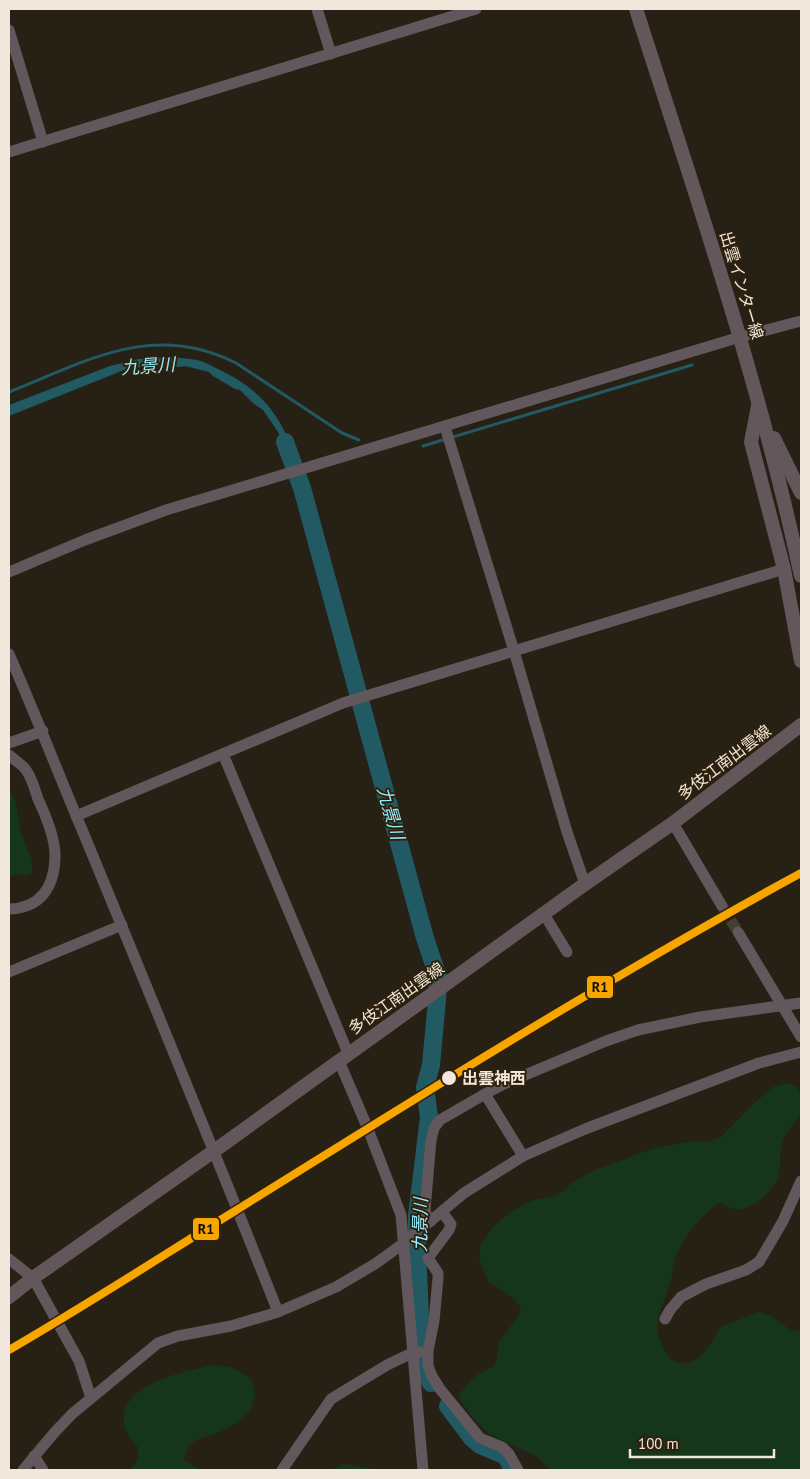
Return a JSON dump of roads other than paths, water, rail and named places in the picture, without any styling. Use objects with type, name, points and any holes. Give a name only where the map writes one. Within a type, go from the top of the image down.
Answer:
[{"type":"main road","name":"出雲インター線","points":[[636,9],[740,337],[787,511],[801,576]]},
{"type":"main road","points":[[758,402],[751,442],[784,569],[801,661]]},
{"type":"main road","points":[[762,415],[801,493]]},
{"type":"main road","name":"多伎江南出雲線","points":[[9,1297],[33,1278],[673,823],[801,725]]},
{"type":"street","points":[[317,9],[331,54]]},
{"type":"street","points":[[9,152],[476,9]]},
{"type":"street","points":[[9,30],[43,142]]},
{"type":"street","points":[[9,572],[84,540],[134,522],[285,474],[740,337],[801,321]]},
{"type":"street","points":[[445,427],[514,651],[566,832],[585,884]]},
{"type":"street","points":[[76,816],[350,701],[784,569]]},
{"type":"street","points":[[9,654],[43,731],[278,1312]]},
{"type":"street","points":[[9,743],[43,731]]},
{"type":"street","points":[[223,754],[344,1057],[368,1128],[401,1215],[421,1352],[423,1470]]},
{"type":"street","points":[[9,755],[28,772],[45,815],[52,838],[55,859],[48,890],[33,903],[24,907],[9,909]]},
{"type":"street","points":[[673,823],[722,906]]},
{"type":"street","points":[[544,914],[567,952]]},
{"type":"street","points":[[9,972],[122,925]]},
{"type":"street","points":[[738,932],[801,1037]]},
{"type":"street","points":[[431,1221],[424,1210],[431,1140],[434,1128],[440,1120],[504,1084],[606,1041],[638,1030],[700,1017],[801,1003]]},
{"type":"street","points":[[23,1470],[54,1432],[91,1398],[158,1343],[178,1336],[231,1326],[278,1312],[336,1287],[375,1264],[404,1243],[464,1193],[523,1156],[759,1063],[801,1052]]},
{"type":"street","points":[[485,1094],[523,1156]]},
{"type":"street","points":[[665,1319],[681,1297],[706,1284],[746,1270],[759,1262],[783,1221],[801,1181]]},
{"type":"street","points":[[282,1470],[324,1406],[331,1399],[387,1365],[421,1352],[434,1321],[438,1278],[438,1273],[428,1258],[449,1230],[451,1224],[442,1212]]},
{"type":"street","points":[[9,1259],[33,1278],[79,1361],[91,1398]]},
{"type":"street","points":[[421,1352],[440,1389],[480,1438],[502,1447],[509,1454],[518,1470]]},
{"type":"street","points":[[34,1456],[43,1470]]},
{"type":"water","points":[[167,357],[204,362],[249,387],[270,408],[278,420],[291,447],[296,463],[290,465],[278,432],[263,410],[240,390],[235,389],[209,372],[185,366],[145,366],[124,370],[9,416],[9,405],[110,366],[139,359]]},
{"type":"waterway","points":[[9,392],[66,368],[121,350],[148,346],[176,345],[206,351],[236,363],[342,433],[359,440]]},
{"type":"waterway","points":[[423,446],[692,365]]},
{"type":"waterway","name":"九景川","points":[[285,442],[302,488],[425,938],[438,977],[431,1065],[425,1087],[429,1117],[417,1216],[422,1358],[427,1377],[431,1383]]},
{"type":"waterway","name":"九景川","points":[[448,1406],[472,1438],[480,1445],[506,1456],[513,1470]]},
{"type":"tunnel","points":[[722,906],[738,932]]},
{"type":"place","name":"出雲神西","points":[[449,1078]]}]
